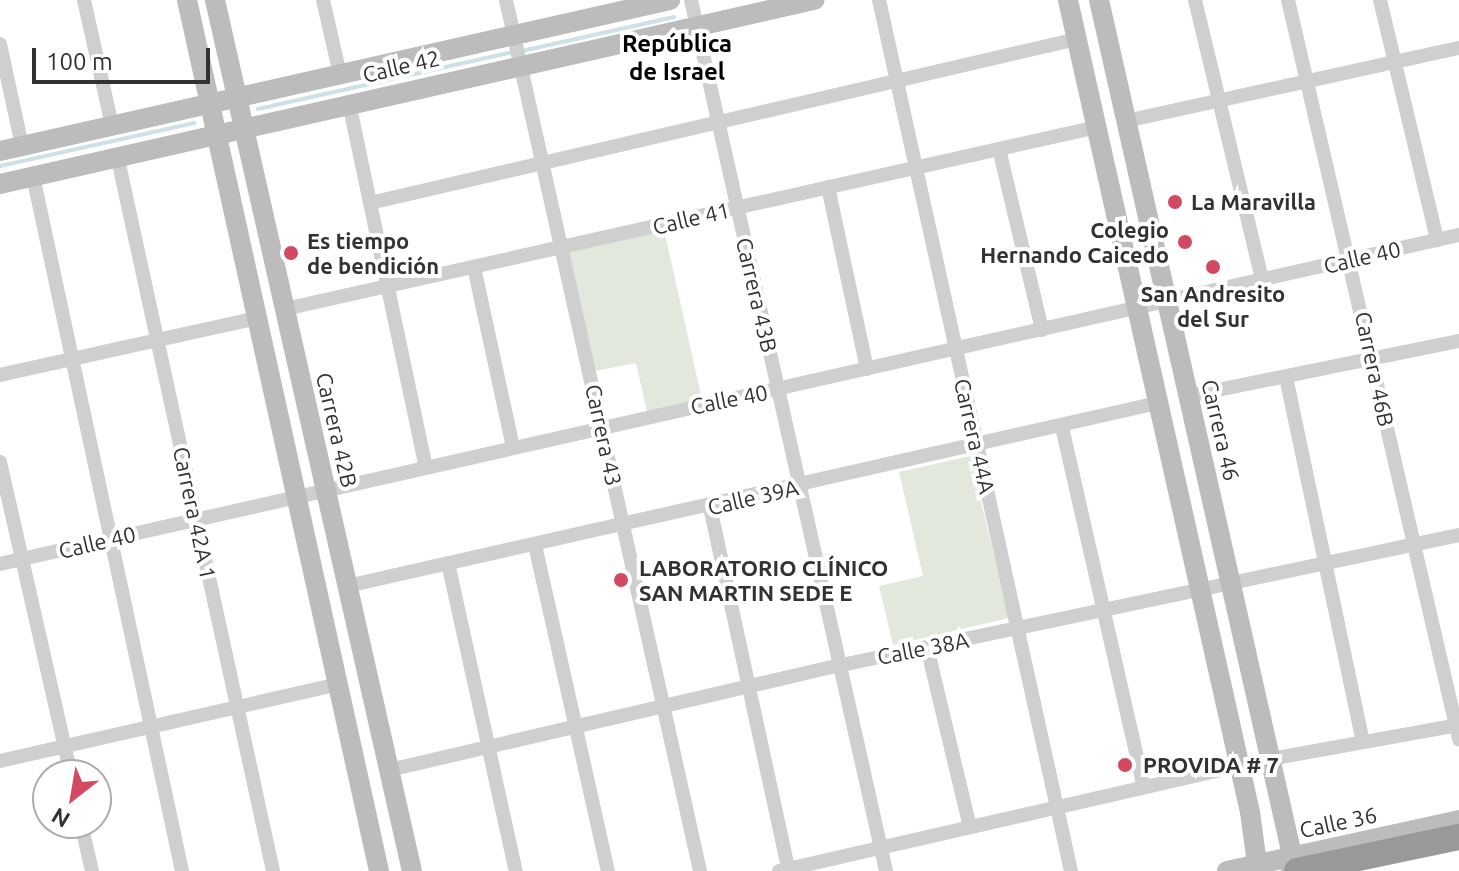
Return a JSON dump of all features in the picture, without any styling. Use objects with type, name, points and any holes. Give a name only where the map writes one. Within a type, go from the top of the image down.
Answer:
[{"type":"highway","points":[[1293,866],[1413,838],[1459,837]]},
{"type":"street","points":[[84,0],[112,125]]},
{"type":"street","points":[[187,0],[379,871]]},
{"type":"street","name":"Carrera 42B","points":[[215,0],[412,871]]},
{"type":"street","points":[[323,0],[340,74]]},
{"type":"street","name":"Carrera 43","points":[[506,0],[700,871]]},
{"type":"street","name":"Calle 42","points":[[0,151],[515,38],[670,0]]},
{"type":"street","name":"Carrera 43B","points":[[691,0],[837,666],[886,871]]},
{"type":"street","name":"Calle 42","points":[[0,184],[522,61],[814,0]]},
{"type":"street","name":"Carrera 44A","points":[[879,0],[1071,871]]},
{"type":"street","points":[[1068,0],[1261,869]]},
{"type":"street","name":"Carrera 46","points":[[1099,0],[1293,866]]},
{"type":"street","points":[[1195,0],[1262,280]]},
{"type":"street","name":"Carrera 46B","points":[[1288,0],[1351,259],[1458,730]]},
{"type":"street","points":[[1380,0],[1437,240]]},
{"type":"street","points":[[370,203],[542,159],[718,122],[1077,39]]},
{"type":"street","points":[[0,44],[22,146]]},
{"type":"street","points":[[1126,121],[1459,48]]},
{"type":"street","points":[[349,103],[426,467]]},
{"type":"street","name":"Calle 41","points":[[285,309],[1097,127]]},
{"type":"street","points":[[999,149],[1042,330]]},
{"type":"street","name":"Carrera 42A 1","points":[[117,155],[273,871]]},
{"type":"street","points":[[33,176],[182,871]]},
{"type":"street","points":[[828,187],[867,369]]},
{"type":"street","name":"Calle 40","points":[[0,564],[1459,235]]},
{"type":"street","points":[[474,267],[513,447]]},
{"type":"street","points":[[0,375],[257,318]]},
{"type":"street","points":[[1188,396],[1459,342]]},
{"type":"street","points":[[1286,377],[1363,742]]},
{"type":"street","name":"Calle 39A","points":[[347,586],[978,447],[1158,403]]},
{"type":"street","points":[[1062,427],[1144,787]]},
{"type":"street","points":[[0,462],[67,759]]},
{"type":"street","points":[[710,507],[749,687],[783,870],[1239,766]]},
{"type":"street","name":"Calle 38A","points":[[389,770],[663,710],[837,666],[1020,630],[1459,535]]},
{"type":"street","points":[[535,545],[608,871]]},
{"type":"street","points":[[448,563],[516,871]]},
{"type":"street","points":[[927,647],[970,827]]},
{"type":"street","points":[[0,761],[338,684]]},
{"type":"street","points":[[1270,759],[1363,742],[1458,730]]},
{"type":"street","name":"Calle 36","points":[[1413,838],[1459,820]]},
{"type":"street","points":[[85,839],[92,871]]},
{"type":"street","name":"Calle 36","points":[[1227,871],[1293,866]]},
{"type":"shaded area","points":[[663,225],[703,404],[648,416],[636,363],[590,372],[563,247]]},
{"type":"shaded area","points":[[970,456],[1009,618],[893,645],[879,586],[923,576],[899,472]]},
{"type":"waterway","points":[[522,51],[674,17]]},
{"type":"waterway","points":[[258,109],[513,52]]},
{"type":"waterway","points":[[0,166],[194,123]]},
{"type":"place","name":"La Maravilla","points":[[1175,202]]},
{"type":"place","name":"Colegio Hernando Caicedo","points":[[1185,242]]},
{"type":"place","name":"Es tiempo de bendición","points":[[291,253]]},
{"type":"place","name":"San Andresito del Sur","points":[[1213,267]]},
{"type":"place","name":"LABORATORIO CLÍNICO SAN MARTIN SEDE E","points":[[621,580]]},
{"type":"place","name":"PROVIDA # 7","points":[[1125,765]]},
{"type":"district","name":"República de Israel","points":[[677,58]]}]
